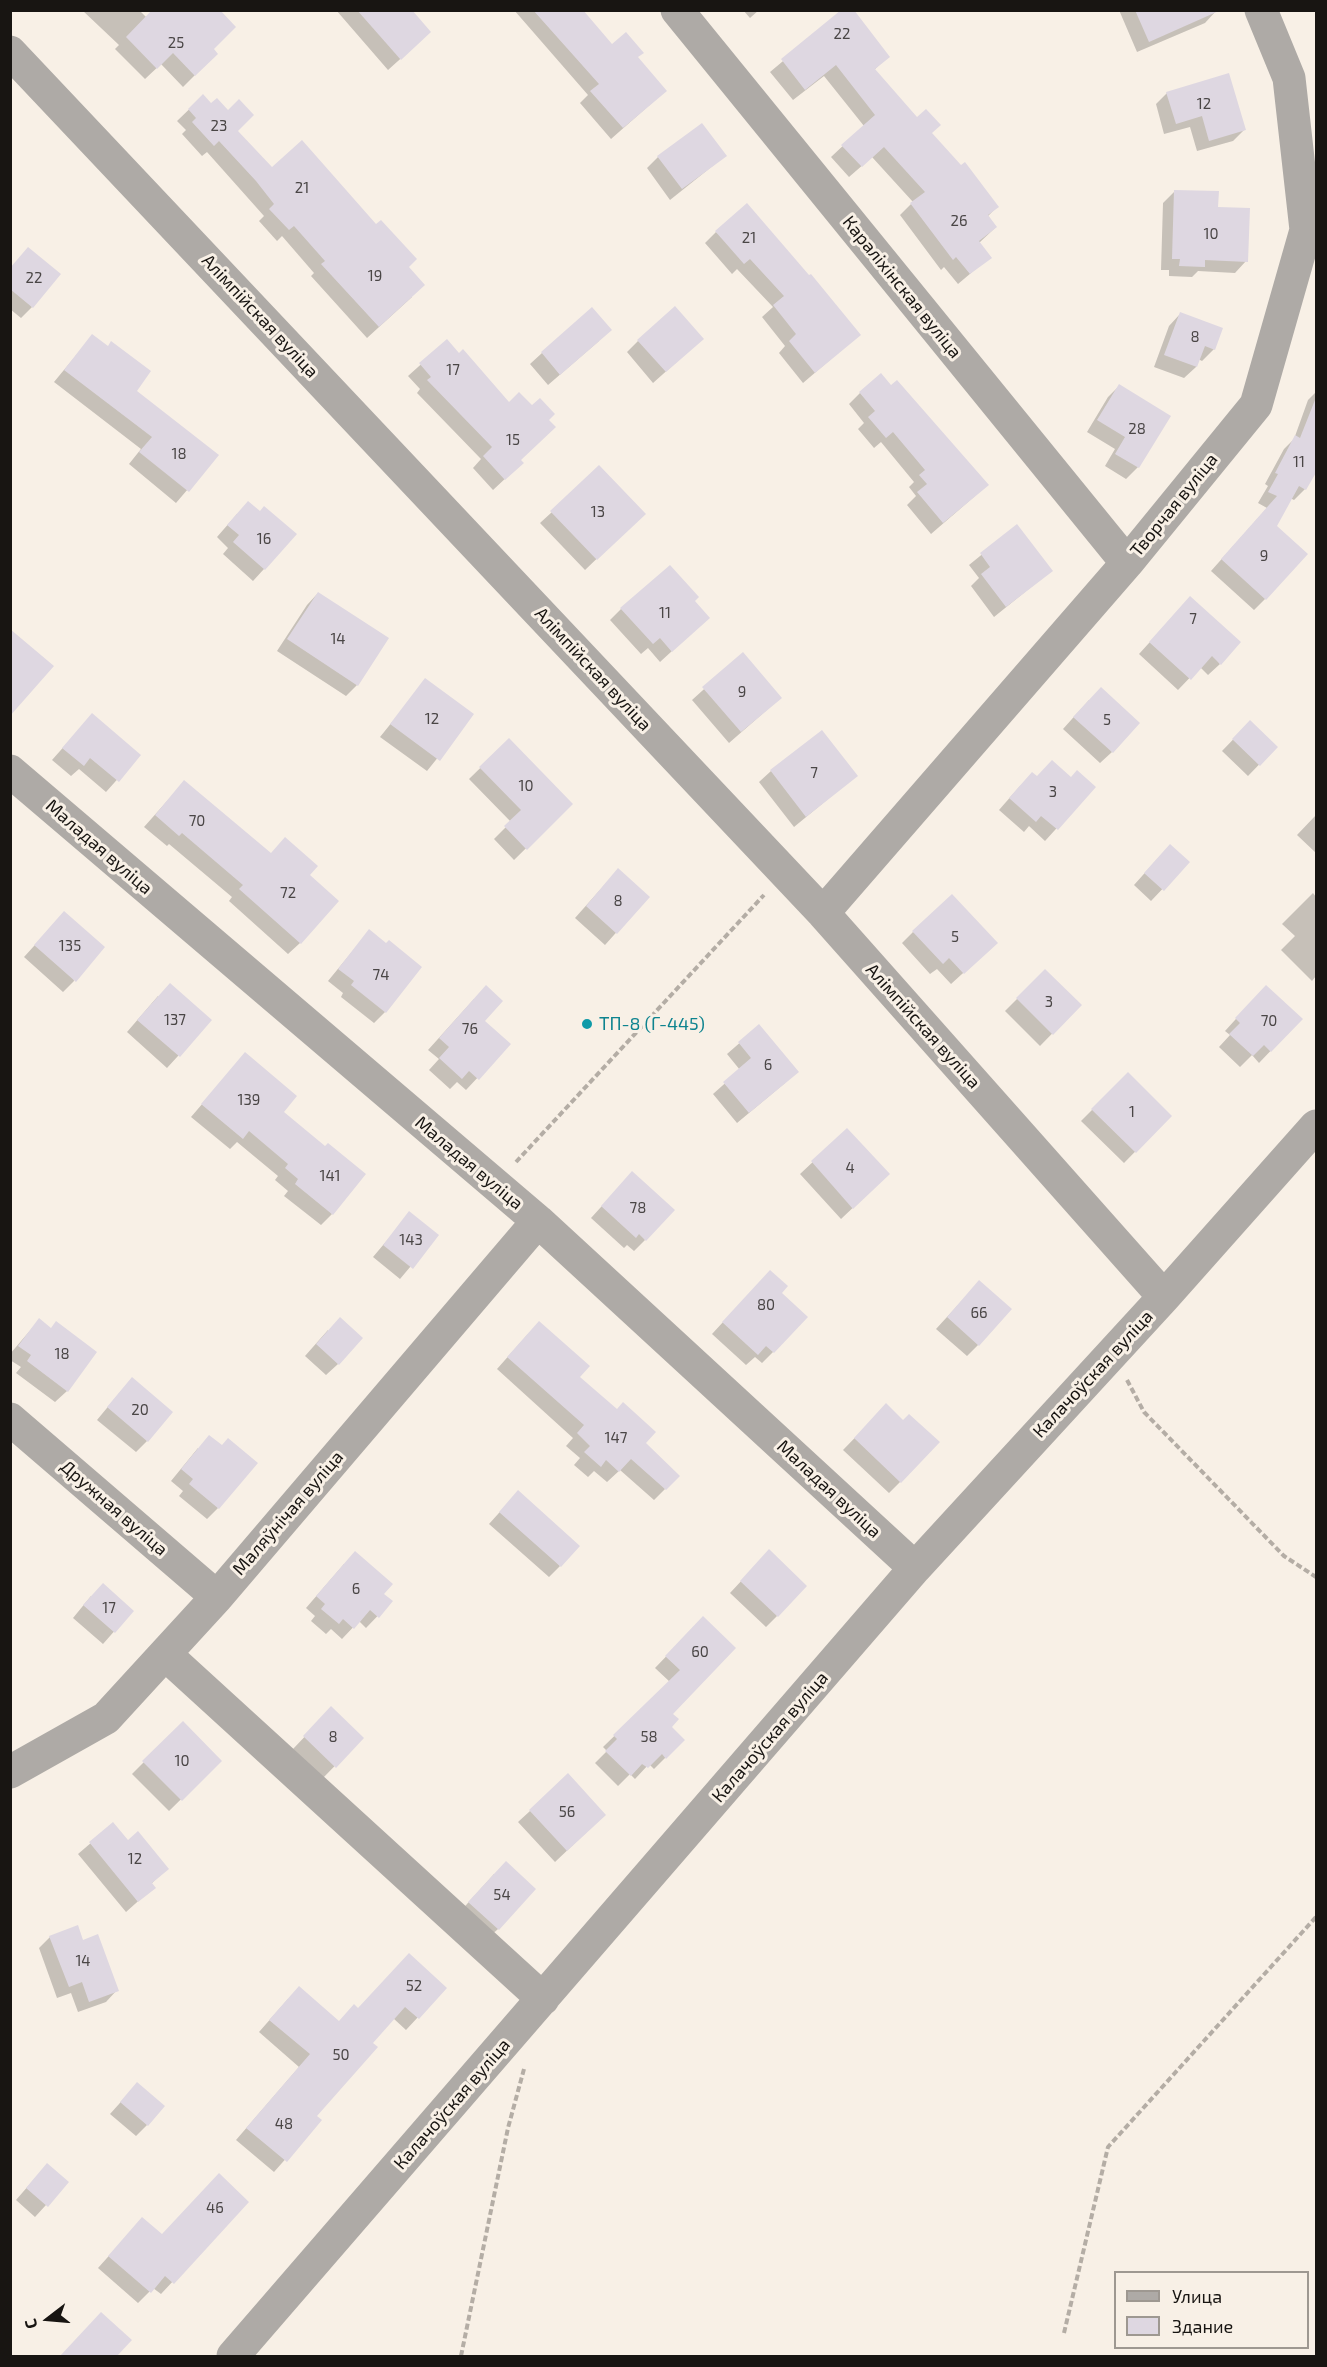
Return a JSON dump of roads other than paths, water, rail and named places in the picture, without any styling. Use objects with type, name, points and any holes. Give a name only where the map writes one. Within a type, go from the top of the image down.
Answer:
[{"type":"street","name":"Караліхінская вуліца","points":[[677,10],[1126,563]]},
{"type":"street","name":"Творчая вуліца","points":[[823,913],[1126,563],[1256,405],[1306,230],[1289,78],[1261,10]]},
{"type":"street","name":"Алімпійская вуліца","points":[[10,52],[823,913],[1164,1297]]},
{"type":"street","name":"Маладая вуліца","points":[[10,771],[538,1221],[915,1568]]},
{"type":"street","name":"Калачоўская вуліца","points":[[233,2356],[915,1568],[1164,1297],[1317,1126]]},
{"type":"street","name":"Маляўнічая вуліца","points":[[10,1772],[106,1718],[217,1597],[538,1221]]},
{"type":"street","name":"Дружная вуліца","points":[[10,1419],[217,1597]]},
{"type":"street","points":[[165,1654],[543,1999]]},
{"type":"place","name":"ТП-8 (Г-445)","points":[[587,1024]]}]
